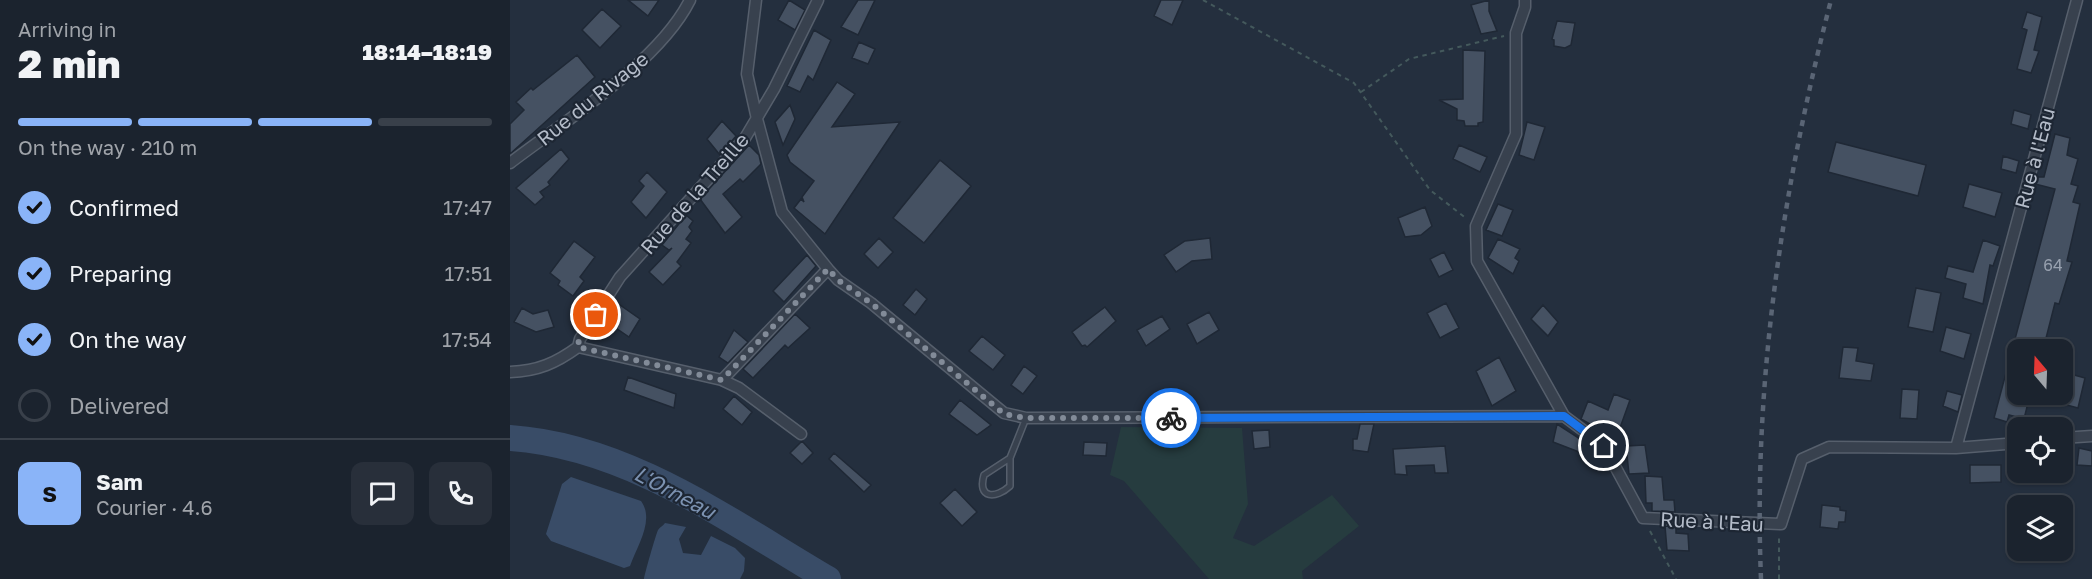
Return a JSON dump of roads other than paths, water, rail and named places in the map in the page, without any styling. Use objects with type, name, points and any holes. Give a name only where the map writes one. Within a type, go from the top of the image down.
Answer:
[{"type":"street","name":"Rue du Rivage","points":[[510,163],[625,75],[660,42],[690,0]]},
{"type":"street","points":[[756,0],[747,74],[782,212],[838,280],[871,303],[1004,414],[1026,418],[1564,416]]},
{"type":"street","name":"Rue de la Treille","points":[[578,347],[579,339],[620,277],[745,138],[818,0]]},
{"type":"street","name":"Rue à l'Eau","points":[[1524,0],[1526,7],[1516,33],[1516,134],[1476,226],[1477,261],[1564,416],[1604,446],[1643,518],[1781,524],[1802,459],[1829,447],[1956,448],[2077,0]]},
{"type":"street","points":[[722,380],[828,269]]},
{"type":"street","points":[[510,372],[534,371],[556,363],[578,347],[722,380],[739,388],[801,434]]},
{"type":"street","points":[[2073,437],[2092,436]]},
{"type":"street","points":[[1956,448],[2007,443]]},
{"type":"lane","points":[[1010,458],[984,475],[982,483],[984,491],[991,496],[998,495],[1010,486],[1010,458],[1026,418]]},
{"type":"water","points":[[571,477],[641,501],[645,508],[646,525],[630,566],[624,568],[551,541],[546,534],[562,484]]},
{"type":"water","points":[[665,523],[686,527],[679,539],[683,553],[701,555],[711,536],[735,548],[745,558],[744,571],[740,579],[644,579],[657,533]]},
{"type":"waterway","name":"L'Orneau","points":[[510,438],[553,444],[596,455],[636,471],[715,511],[828,579]]},
{"type":"railway","points":[[1761,579],[1762,433],[1775,287],[1798,143],[1831,0]]}]
